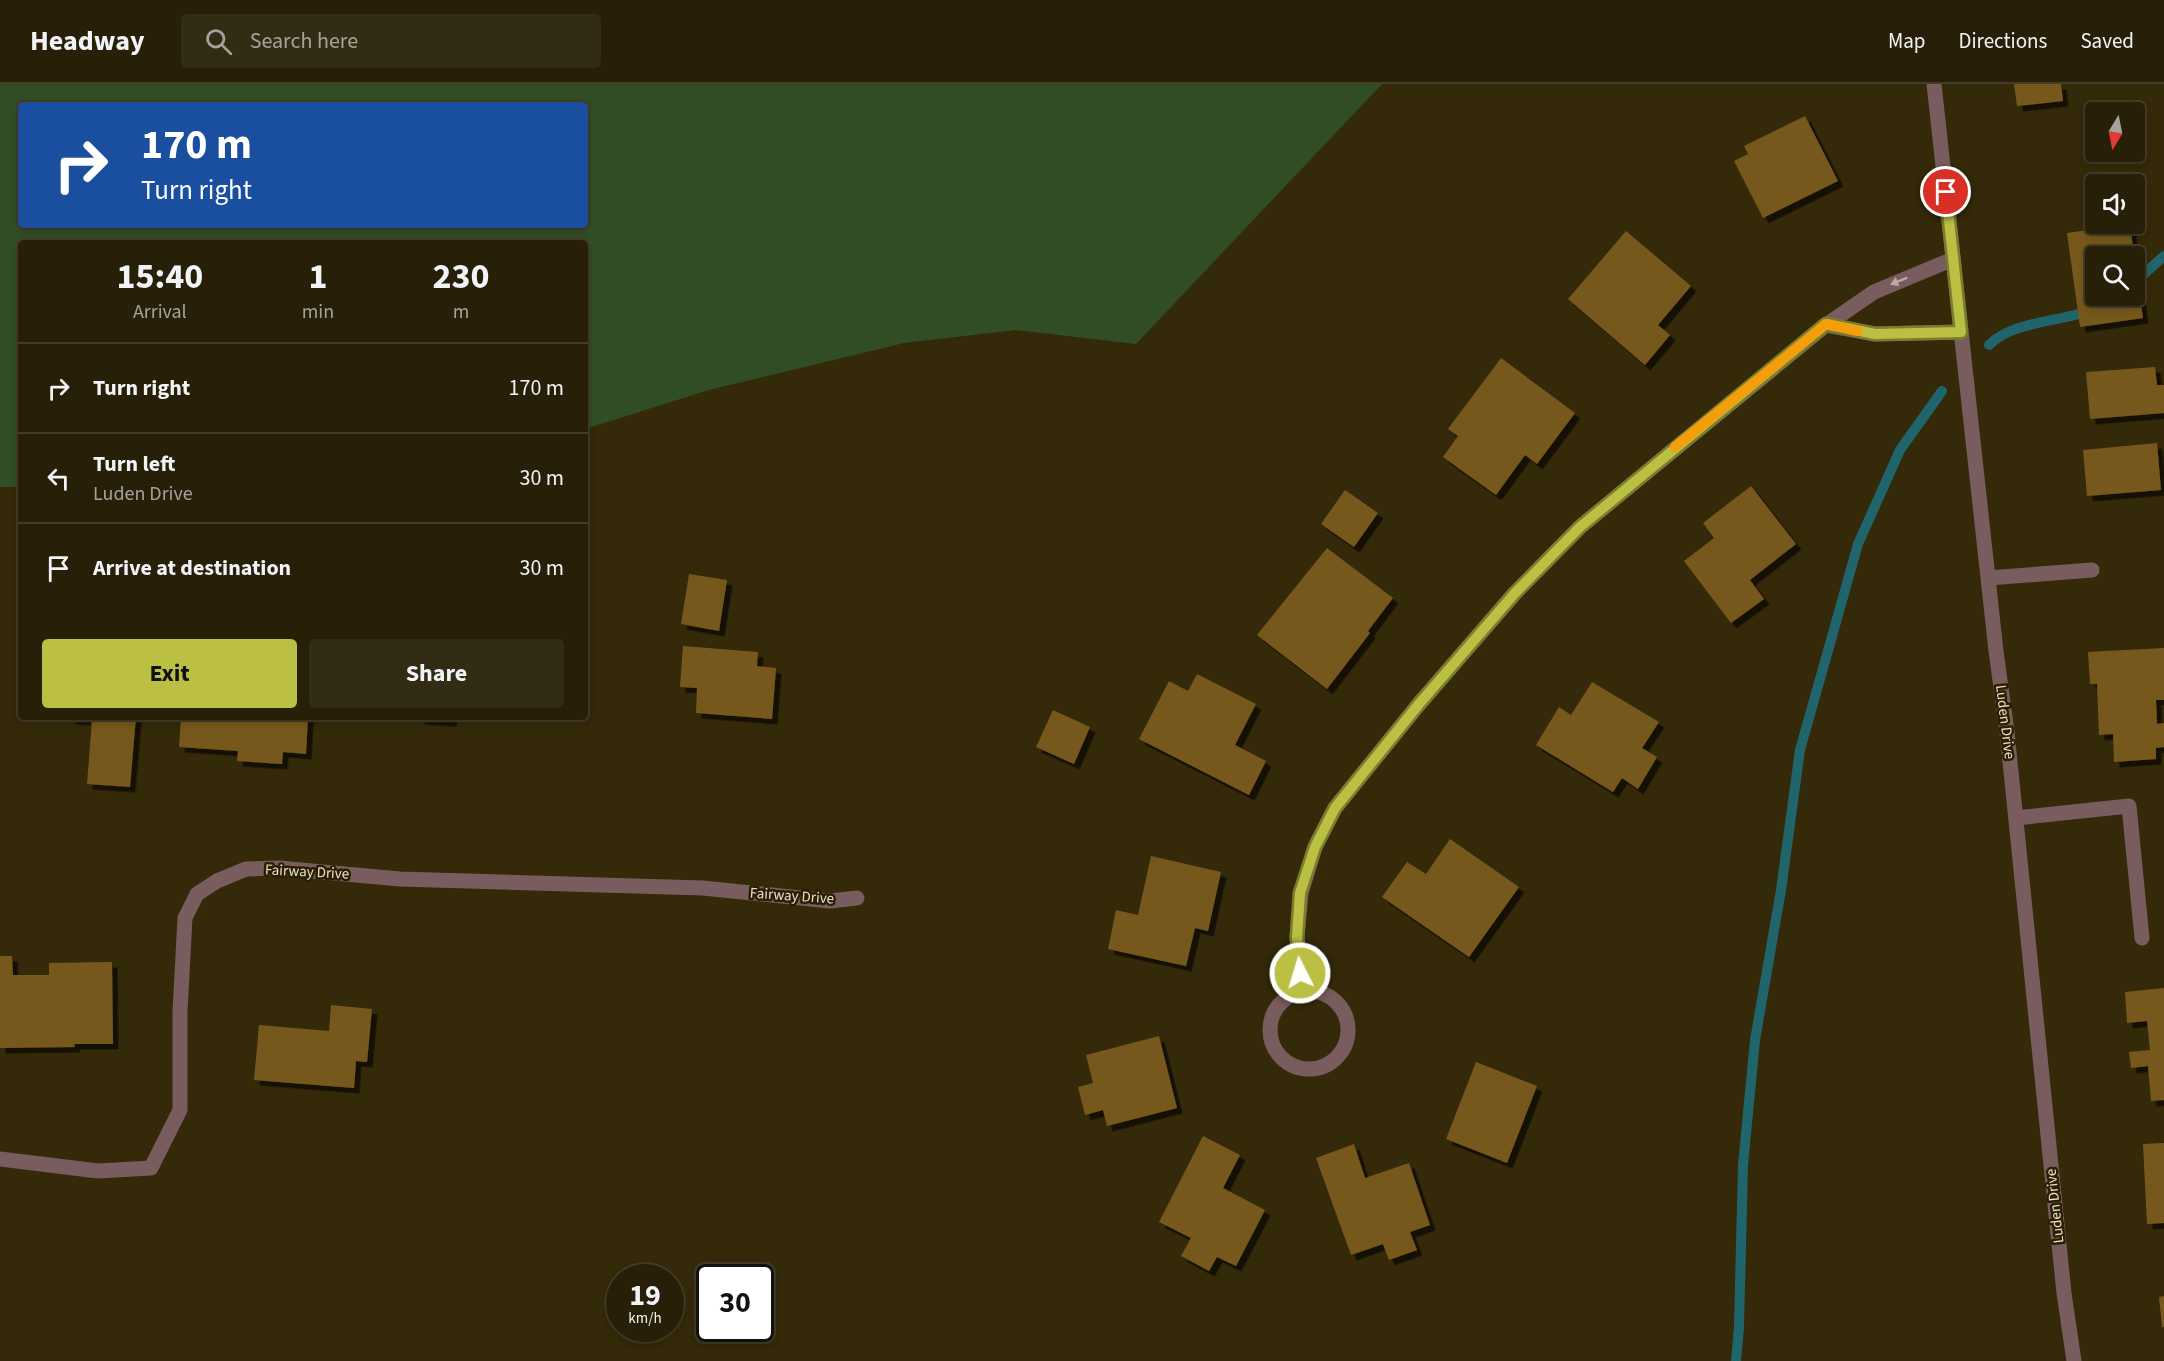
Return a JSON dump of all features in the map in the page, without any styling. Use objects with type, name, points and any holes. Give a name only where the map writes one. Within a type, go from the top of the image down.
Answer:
[{"type":"street","name":"Luden Drive","points":[[1934,84],[2016,818],[2064,1293],[2074,1361]]},
{"type":"street","points":[[1301,990],[1297,937],[1300,893],[1315,847],[1335,808],[1419,704],[1515,593],[1580,527],[1826,324],[1874,291],[1953,259]]},
{"type":"street","points":[[1826,324],[1875,334],[1961,332]]},
{"type":"street","points":[[1988,578],[2092,570]]},
{"type":"street","points":[[2016,818],[2129,806],[2142,938]]},
{"type":"street","name":"Fairway Drive","points":[[0,1159],[98,1171],[151,1167],[180,1110],[180,1012],[185,918],[197,894],[218,881],[246,869],[279,868],[400,879],[703,888],[830,902],[857,898]]},
{"type":"street","points":[[1301,990],[1317,991],[1331,997],[1343,1007],[1348,1022],[1349,1037],[1343,1052],[1332,1063],[1317,1069],[1301,1069],[1287,1063],[1276,1052],[1270,1037],[1270,1022],[1276,1007],[1287,996],[1301,990]]},
{"type":"green space","points":[[0,84],[1382,84],[1136,344],[1016,330],[904,343],[709,390],[588,428],[588,240],[18,240],[18,487],[0,487]]},
{"type":"building","points":[[2014,84],[2061,84],[2063,101],[2017,106]]},
{"type":"building","points":[[1805,116],[1838,181],[1763,218],[1734,161],[1748,154],[1744,146]]},
{"type":"building","points":[[2085,230],[2085,234],[2131,234],[2133,246],[2085,246],[2085,306],[2141,306],[2143,318],[2080,327],[2067,233]]},
{"type":"building","points":[[1626,231],[1691,286],[1658,325],[1670,335],[1645,365],[1568,299]]},
{"type":"building","points":[[1501,358],[1575,413],[1537,464],[1525,455],[1496,495],[1443,457],[1458,436],[1448,429]]},
{"type":"building","points":[[2155,367],[2157,385],[2164,385],[2164,413],[2090,419],[2086,372]]},
{"type":"building","points":[[2157,443],[2161,490],[2087,496],[2083,450]]},
{"type":"building","points":[[1751,486],[1796,544],[1750,580],[1764,599],[1731,623],[1684,561],[1714,538],[1703,523]]},
{"type":"building","points":[[1345,490],[1378,513],[1354,547],[1321,524]]},
{"type":"building","points":[[1327,548],[1393,598],[1368,631],[1370,633],[1327,689],[1257,635]]},
{"type":"building","points":[[689,574],[727,580],[719,631],[681,624]]},
{"type":"building","points":[[683,646],[758,652],[757,666],[776,668],[772,719],[696,713],[697,688],[680,687]]},
{"type":"building","points":[[2164,648],[2164,700],[2156,700],[2157,724],[2164,723],[2164,747],[2156,748],[2156,759],[2114,762],[2113,734],[2099,735],[2097,684],[2090,684],[2088,652]]},
{"type":"building","points":[[1197,674],[1256,704],[1235,745],[1266,761],[1249,795],[1139,739],[1169,681],[1188,691]]},
{"type":"building","points":[[1592,682],[1659,722],[1642,748],[1657,757],[1638,789],[1622,778],[1613,792],[1536,745],[1559,707],[1571,715]]},
{"type":"building","points":[[1053,710],[1090,727],[1074,764],[1036,747]]},
{"type":"building","points":[[92,720],[136,720],[130,787],[87,784]]},
{"type":"building","points":[[181,720],[308,720],[306,754],[283,752],[282,764],[237,761],[238,751],[179,747]]},
{"type":"building","points":[[1450,839],[1519,887],[1469,957],[1382,897],[1407,862],[1426,874]]},
{"type":"building","points":[[1151,856],[1221,872],[1208,931],[1195,928],[1186,966],[1108,949],[1116,910],[1138,915]]},
{"type":"building","points":[[0,956],[12,956],[13,975],[49,975],[49,963],[112,962],[113,1044],[0,1048]]},
{"type":"building","points":[[2164,988],[2164,1100],[2151,1101],[2148,1066],[2131,1068],[2129,1052],[2150,1050],[2147,1021],[2127,1023],[2125,992]]},
{"type":"building","points":[[331,1005],[372,1009],[367,1062],[356,1061],[354,1088],[254,1080],[259,1025],[329,1031]]},
{"type":"building","points":[[1159,1036],[1177,1108],[1107,1126],[1103,1110],[1085,1115],[1078,1087],[1093,1083],[1086,1055]]},
{"type":"building","points":[[1476,1062],[1537,1086],[1507,1163],[1446,1139]]},
{"type":"building","points":[[1203,1136],[1240,1155],[1223,1188],[1265,1210],[1236,1266],[1217,1257],[1209,1271],[1181,1256],[1191,1238],[1159,1222]]},
{"type":"building","points":[[2164,1143],[2164,1223],[2147,1224],[2143,1144]]},
{"type":"building","points":[[1354,1144],[1365,1178],[1409,1163],[1430,1225],[1410,1232],[1417,1250],[1389,1260],[1383,1244],[1351,1255],[1316,1158]]},
{"type":"building","points":[[2164,1296],[2164,1327],[2162,1327],[2159,1297]]},
{"type":"waterway","points":[[2145,273],[2164,256]]},
{"type":"waterway","points":[[1989,345],[1998,337],[2021,327],[2085,312],[2096,306]]},
{"type":"waterway","points":[[1736,1361],[1743,1165],[1755,1040],[1781,890],[1800,750],[1858,544],[1900,450],[1942,391]]},
{"type":"slow traffic","points":[[1675,447],[1826,324],[1858,331]]},
{"type":"route","points":[[1300,973],[1297,937],[1300,893],[1315,847],[1335,808],[1419,704],[1515,593],[1580,527],[1826,324],[1875,334],[1961,332],[1946,192]]}]
